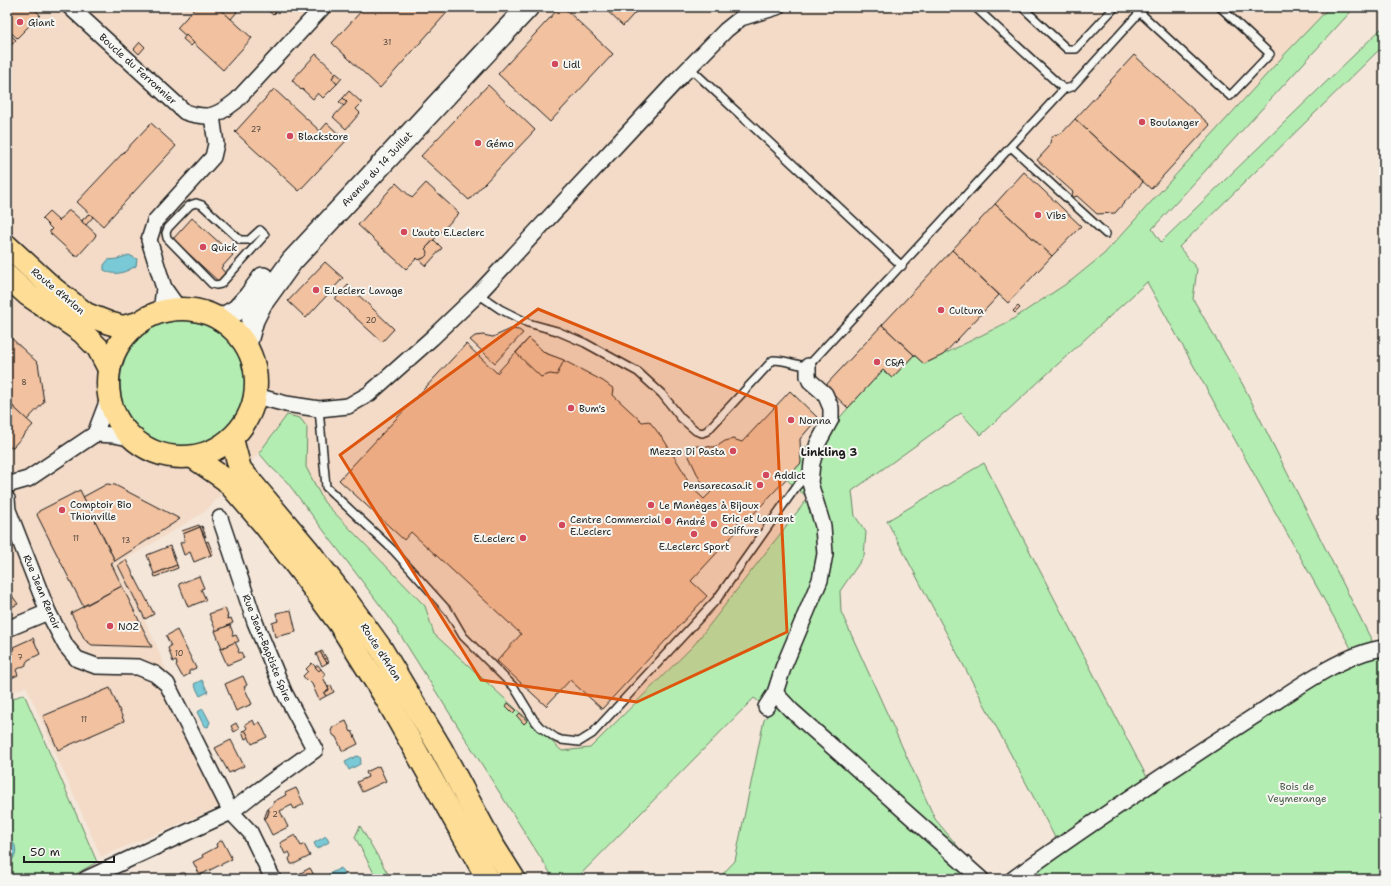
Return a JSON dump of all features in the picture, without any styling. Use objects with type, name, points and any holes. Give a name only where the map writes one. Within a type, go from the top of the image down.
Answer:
[{"type":"main road","name":"Avenue du 14 Juillet","points":[[220,320],[237,310],[250,297],[281,254],[510,7]]},
{"type":"main road","name":"Avenue du 14 Juillet","points":[[246,345],[253,320],[261,304],[292,261],[528,7]]},
{"type":"main road","name":"Route d'Arlon","points":[[7,246],[55,290],[86,314],[109,324],[123,327],[139,323]]},
{"type":"main road","name":"Route d'Arlon","points":[[7,276],[28,295],[82,332],[98,348],[109,369]]},
{"type":"main road","points":[[196,310],[220,320],[236,331],[246,345],[256,374],[256,396],[248,420],[232,439],[214,451],[193,457],[176,457],[159,454],[143,446],[134,439],[119,422],[109,397],[109,369],[120,343],[139,323],[156,313],[196,310]]},
{"type":"main road","name":"Route d'Arlon","points":[[232,439],[240,469],[307,549],[380,647],[441,749],[492,844],[514,879]]},
{"type":"main road","name":"Route d'Arlon","points":[[193,457],[226,480],[264,524],[339,623],[386,698],[488,879]]},
{"type":"street","name":"Boucle du Ferronnier","points":[[70,7],[185,112],[199,117],[212,116]]},
{"type":"street","points":[[170,311],[149,240],[155,221],[213,157],[216,144],[212,116],[223,112],[236,101],[323,7]]},
{"type":"street","points":[[256,396],[286,404],[319,408],[348,406],[369,394],[432,338],[478,294],[726,30],[741,18],[777,7]]},
{"type":"street","points":[[766,707],[775,693],[783,668],[820,580],[825,554],[823,526],[810,483],[818,443],[831,419],[831,408],[825,394],[810,381],[808,376],[808,366]]},
{"type":"street","points":[[7,485],[28,479],[95,434],[109,397]]},
{"type":"street","points":[[95,434],[134,439]]},
{"type":"street","name":"Rue Jean Renoir","points":[[7,499],[8,510],[48,612],[66,646],[77,659],[96,666],[138,667],[155,674],[167,684],[231,812],[250,832],[273,879]]},
{"type":"street","name":"Rue Jean-Baptiste Spire","points":[[86,879],[231,812],[315,750],[284,692],[255,622],[220,518]]},
{"type":"street","points":[[7,629],[48,612]]},
{"type":"street","points":[[1012,879],[1150,783],[1318,675],[1356,655],[1384,648]]},
{"type":"street","points":[[775,693],[791,710],[981,879]]},
{"type":"lane","points":[[975,7],[1064,89]]},
{"type":"lane","points":[[1022,7],[1067,49],[1076,49],[1115,7]]},
{"type":"lane","points":[[478,294],[500,309],[528,323],[557,331],[585,343],[638,372],[662,394],[681,418],[696,431],[702,433],[708,431],[774,360],[784,360],[800,366],[808,366],[1064,89],[1072,87],[1137,10],[1230,96],[1270,54],[1220,7]]},
{"type":"lane","points":[[689,68],[902,266]]},
{"type":"lane","points":[[1011,147],[1106,234]]},
{"type":"lane","points":[[196,203],[202,205],[240,240],[249,240],[260,230],[265,235],[221,284],[216,285],[212,284],[167,238],[166,233],[168,228],[190,205],[196,203]]},
{"type":"lane","points":[[319,408],[326,487],[393,550],[449,612],[463,636],[514,687],[534,720],[540,727],[561,740],[578,742],[585,740],[613,712],[717,599],[796,487],[812,470]]},
{"type":"highlighted area","points":[[538,309],[776,407],[787,632],[637,702],[481,680],[340,455]]},
{"type":"shaded area","points":[[7,7],[1330,7],[1286,53],[1104,254],[1072,280],[1010,321],[943,355],[924,364],[914,355],[892,378],[883,370],[786,479],[808,498],[694,645],[590,748],[562,751],[434,634],[425,606],[324,502],[306,467],[307,427],[287,415],[259,453],[206,511],[118,564],[156,644],[219,807],[101,857],[26,686],[7,695]]},
{"type":"green space","name":"Bois de Veymerange","points":[[1330,7],[1355,7],[1152,229],[1161,242],[1384,26],[1384,45],[1179,247],[1197,269],[1193,299],[1243,385],[1373,643],[1384,648],[1384,879],[1012,879],[1059,845],[887,521],[984,463],[1150,783],[1318,675],[1351,648],[1147,282],[981,435],[961,413],[852,491],[855,516],[866,532],[864,556],[840,591],[841,612],[935,819],[985,879],[718,879],[735,861],[764,720],[771,711],[754,698],[576,879],[554,879],[389,617],[287,482],[259,453],[287,415],[300,418],[307,427],[306,467],[324,502],[425,606],[434,634],[562,751],[590,748],[694,645],[808,498],[786,479],[800,449],[818,443],[883,370],[892,378],[914,355],[924,364],[1010,321],[1072,280],[1104,254],[1286,53]]},
{"type":"green space","points":[[191,319],[210,324],[231,338],[245,359],[249,371],[249,397],[245,409],[231,430],[210,444],[198,448],[179,449],[160,444],[139,430],[125,409],[121,397],[120,378],[125,359],[139,338],[160,324],[172,320]]},
{"type":"green space","points":[[24,694],[97,862],[67,879],[7,879],[7,701]]},
{"type":"green space","points":[[360,826],[391,879],[377,879],[355,837]]},
{"type":"water","points":[[129,255],[137,259],[136,266],[120,273],[113,273],[104,270],[104,265],[108,260]]},
{"type":"water","points":[[202,680],[208,692],[200,696],[194,684]]},
{"type":"water","points":[[203,709],[210,722],[208,727],[204,726],[197,712]]},
{"type":"water","points":[[357,756],[360,757],[360,764],[349,770],[345,762]]},
{"type":"water","points":[[326,836],[329,842],[317,849],[314,843]]},
{"type":"water","points":[[7,838],[14,843],[16,851],[11,861],[7,864]]},
{"type":"water","points":[[341,868],[346,877],[341,879],[326,879],[325,876]]},
{"type":"building","name":"Giant","points":[[7,7],[33,7],[40,15],[17,38],[7,29]]},
{"type":"building","points":[[196,7],[218,7],[252,38],[223,70],[177,28]]},
{"type":"building","points":[[218,7],[232,7],[237,12],[231,19]]},
{"type":"building","points":[[264,7],[281,7],[273,15]]},
{"type":"building","points":[[365,7],[452,7],[380,88],[332,43]]},
{"type":"building","name":"Lidl","points":[[560,7],[563,7],[613,54],[550,122],[498,74]]},
{"type":"building","points":[[603,7],[640,7],[623,26]]},
{"type":"building","points":[[7,32],[16,40],[7,50]]},
{"type":"building","points":[[186,35],[194,43],[191,46],[183,39]]},
{"type":"building","points":[[140,42],[145,47],[139,54],[134,49]]},
{"type":"building","points":[[316,54],[336,73],[332,78],[337,84],[323,98],[318,93],[313,99],[302,89],[301,90],[292,80]]},
{"type":"building","name":"Boulanger","points":[[1134,55],[1210,125],[1151,189],[1075,119]]},
{"type":"building","points":[[336,73],[342,78],[337,84],[332,78]]},
{"type":"building","name":"Gémo","points":[[488,85],[535,130],[469,200],[421,156]]},
{"type":"building","name":"Blackstore","points":[[274,89],[320,131],[327,123],[346,141],[299,191],[235,132]]},
{"type":"building","points":[[349,91],[362,103],[356,109],[360,113],[346,129],[333,117],[347,102],[343,98]]},
{"type":"building","points":[[343,98],[347,102],[344,106],[339,102]]},
{"type":"building","points":[[1075,119],[1143,182],[1115,213],[1097,214],[1077,196],[1074,197],[1072,195],[1073,192],[1037,160],[1049,147],[1051,139],[1054,135],[1062,133]]},
{"type":"building","points":[[151,123],[176,146],[103,226],[77,202]]},
{"type":"building","name":"Vibs","points":[[1024,172],[1081,226],[1052,256],[995,204]]},
{"type":"building","name":"L'auto E.Leclerc","points":[[396,183],[412,198],[426,183],[459,213],[425,249],[427,251],[427,255],[419,260],[417,258],[406,269],[358,225]]},
{"type":"building","points":[[995,204],[1052,256],[1008,303],[952,250]]},
{"type":"building","points":[[68,211],[71,211],[96,234],[78,256],[75,256],[50,233],[52,229],[42,219],[49,212],[59,221]]},
{"type":"building","points":[[90,214],[93,217],[86,225],[82,222],[83,219]]},
{"type":"building","name":"Quick","points":[[192,218],[233,255],[221,268],[225,273],[218,281],[173,239]]},
{"type":"building","points":[[434,240],[442,248],[426,266],[419,260],[427,255],[427,251],[425,249]]},
{"type":"building","name":"Cultura","points":[[952,250],[999,295],[943,355],[924,364],[882,325]]},
{"type":"building","name":"E.Leclerc Lavage","points":[[325,262],[343,278],[306,318],[288,301]]},
{"type":"building","points":[[348,285],[394,329],[382,342],[335,299]]},
{"type":"building","points":[[1018,306],[1020,308],[1015,313],[1013,311]]},
{"type":"building","name":"C&A","points":[[882,325],[914,355],[892,378],[883,370],[848,408],[825,386]]},
{"type":"building","points":[[511,329],[519,330],[523,333],[495,363],[470,340],[475,336],[483,335],[493,337]]},
{"type":"building","points":[[7,334],[38,363],[44,402],[27,420],[7,401]]},
{"type":"building","name":"Centre Commercial E.Leclerc","points":[[529,338],[545,353],[563,360],[603,381],[614,389],[613,395],[642,422],[649,421],[664,440],[683,471],[690,486],[704,499],[712,491],[700,480],[685,448],[697,446],[713,447],[733,439],[742,442],[790,391],[818,418],[800,439],[801,463],[746,522],[742,518],[733,528],[737,531],[691,581],[707,596],[602,709],[570,680],[546,706],[497,661],[521,634],[411,532],[404,540],[339,480],[466,344],[497,373]]},
{"type":"building","points":[[529,338],[545,353],[564,360],[557,375],[550,374],[541,377],[516,353]]},
{"type":"building","points":[[7,401],[33,425],[13,447],[7,447]]},
{"type":"building","points":[[107,484],[115,485],[180,519],[115,561],[83,497]]},
{"type":"building","points":[[80,490],[115,561],[111,563],[122,586],[83,606],[37,515],[39,511]]},
{"type":"building","points":[[199,525],[200,527],[183,534],[182,531]]},
{"type":"building","points":[[202,526],[206,537],[200,527]]},
{"type":"building","points":[[200,527],[211,555],[194,562],[190,552],[184,555],[180,543],[185,541],[183,534]]},
{"type":"building","points":[[208,541],[213,554],[211,555],[206,542]]},
{"type":"building","points":[[170,546],[177,565],[154,574],[147,555]]},
{"type":"building","points":[[126,560],[154,614],[145,619],[118,565]]},
{"type":"building","points":[[177,565],[178,568],[155,577],[154,574]]},
{"type":"building","points":[[199,576],[204,588],[201,589],[206,600],[188,607],[179,584]]},
{"type":"building","points":[[7,584],[18,604],[7,609]]},
{"type":"building","name":"NOZ","points":[[122,586],[152,647],[92,645],[85,640],[71,613]]},
{"type":"building","points":[[225,608],[228,619],[231,618],[233,623],[216,631],[209,614]]},
{"type":"building","points":[[291,610],[296,632],[275,637],[272,623],[278,621],[276,613]]},
{"type":"building","points":[[230,625],[233,636],[236,635],[239,641],[222,648],[215,631]]},
{"type":"building","points":[[177,630],[196,668],[189,671],[189,674],[184,677],[176,665],[176,661],[173,662],[168,648],[171,646],[166,636]]},
{"type":"building","points":[[33,638],[40,654],[28,660],[26,665],[16,670],[18,675],[7,680],[7,650],[8,652],[14,649],[13,647]]},
{"type":"building","points":[[235,642],[239,653],[241,652],[244,658],[227,665],[220,649]]},
{"type":"building","points":[[322,651],[329,662],[327,663],[320,652]]},
{"type":"building","points":[[320,652],[327,663],[322,666],[316,654]]},
{"type":"building","points":[[312,663],[319,671],[321,669],[326,675],[323,677],[329,690],[324,693],[326,696],[319,700],[312,684],[303,676],[308,671],[306,669]]},
{"type":"building","points":[[318,665],[321,669],[319,671],[315,667]]},
{"type":"building","points":[[243,676],[247,685],[244,687],[252,704],[236,711],[225,684]]},
{"type":"building","points":[[331,685],[334,692],[326,696],[324,693],[329,690],[328,687]]},
{"type":"building","points":[[110,688],[124,721],[58,750],[43,716]]},
{"type":"building","points":[[508,703],[516,710],[513,713],[506,706]]},
{"type":"building","points":[[520,713],[527,721],[524,724],[517,716]]},
{"type":"building","points":[[253,720],[255,725],[260,722],[267,737],[252,744],[245,730],[247,728],[245,724]]},
{"type":"building","points":[[346,721],[358,744],[344,751],[331,731],[333,727]]},
{"type":"building","points":[[236,723],[239,729],[234,732],[231,726]]},
{"type":"building","points":[[245,730],[249,737],[245,739],[242,731]]},
{"type":"building","points":[[231,740],[244,766],[229,773],[215,748]]},
{"type":"building","points":[[379,766],[386,781],[362,792],[357,782],[368,777],[366,772]]},
{"type":"building","points":[[296,788],[304,804],[294,809],[292,805],[280,811],[288,827],[272,835],[264,819],[267,817],[269,811],[268,808],[274,804],[273,802],[286,795],[285,793]]},
{"type":"building","points":[[268,808],[269,811],[267,817],[264,819]]},
{"type":"building","points":[[295,835],[301,846],[304,844],[310,856],[291,864],[289,859],[291,856],[289,852],[285,854],[280,843]]},
{"type":"building","points":[[222,840],[232,859],[200,875],[193,862],[217,847],[216,844]]},
{"type":"building","points":[[310,868],[314,875],[311,876],[313,879],[294,879],[293,877]]},
{"type":"building","points":[[181,873],[185,873],[191,879],[175,879]]},
{"type":"place","name":"Giant","points":[[20,22]]},
{"type":"place","name":"Lidl","points":[[555,64]]},
{"type":"place","name":"Boulanger","points":[[1142,122]]},
{"type":"place","name":"Blackstore","points":[[290,136]]},
{"type":"place","name":"Gémo","points":[[478,143]]},
{"type":"place","name":"Vibs","points":[[1038,215]]},
{"type":"place","name":"L'auto E.Leclerc","points":[[404,232]]},
{"type":"place","name":"Quick","points":[[203,247]]},
{"type":"place","name":"E.Leclerc Lavage","points":[[316,290]]},
{"type":"place","name":"Cultura","points":[[941,310]]},
{"type":"place","name":"C&A","points":[[877,362]]},
{"type":"place","name":"Bum's","points":[[571,408]]},
{"type":"place","name":"Nonna","points":[[791,420]]},
{"type":"place","name":"Mezzo Di Pasta","points":[[733,451]]},
{"type":"place","name":"Addict","points":[[766,475]]},
{"type":"place","name":"Pensarecasa.it","points":[[760,485]]},
{"type":"place","name":"Le Manèges à Bijoux","points":[[651,505]]},
{"type":"place","name":"Comptoir Bio Thionville","points":[[62,510]]},
{"type":"place","name":"André","points":[[668,521]]},
{"type":"place","name":"Eric et Laurent Coiffure","points":[[714,524]]},
{"type":"place","name":"Centre Commercial E.Leclerc","points":[[562,525]]},
{"type":"place","name":"E.Leclerc Sport","points":[[694,534]]},
{"type":"place","name":"E.Leclerc","points":[[523,538]]},
{"type":"place","name":"NOZ","points":[[110,626]]},
{"type":"district","name":"Linkling 3","points":[[829,452]]}]
